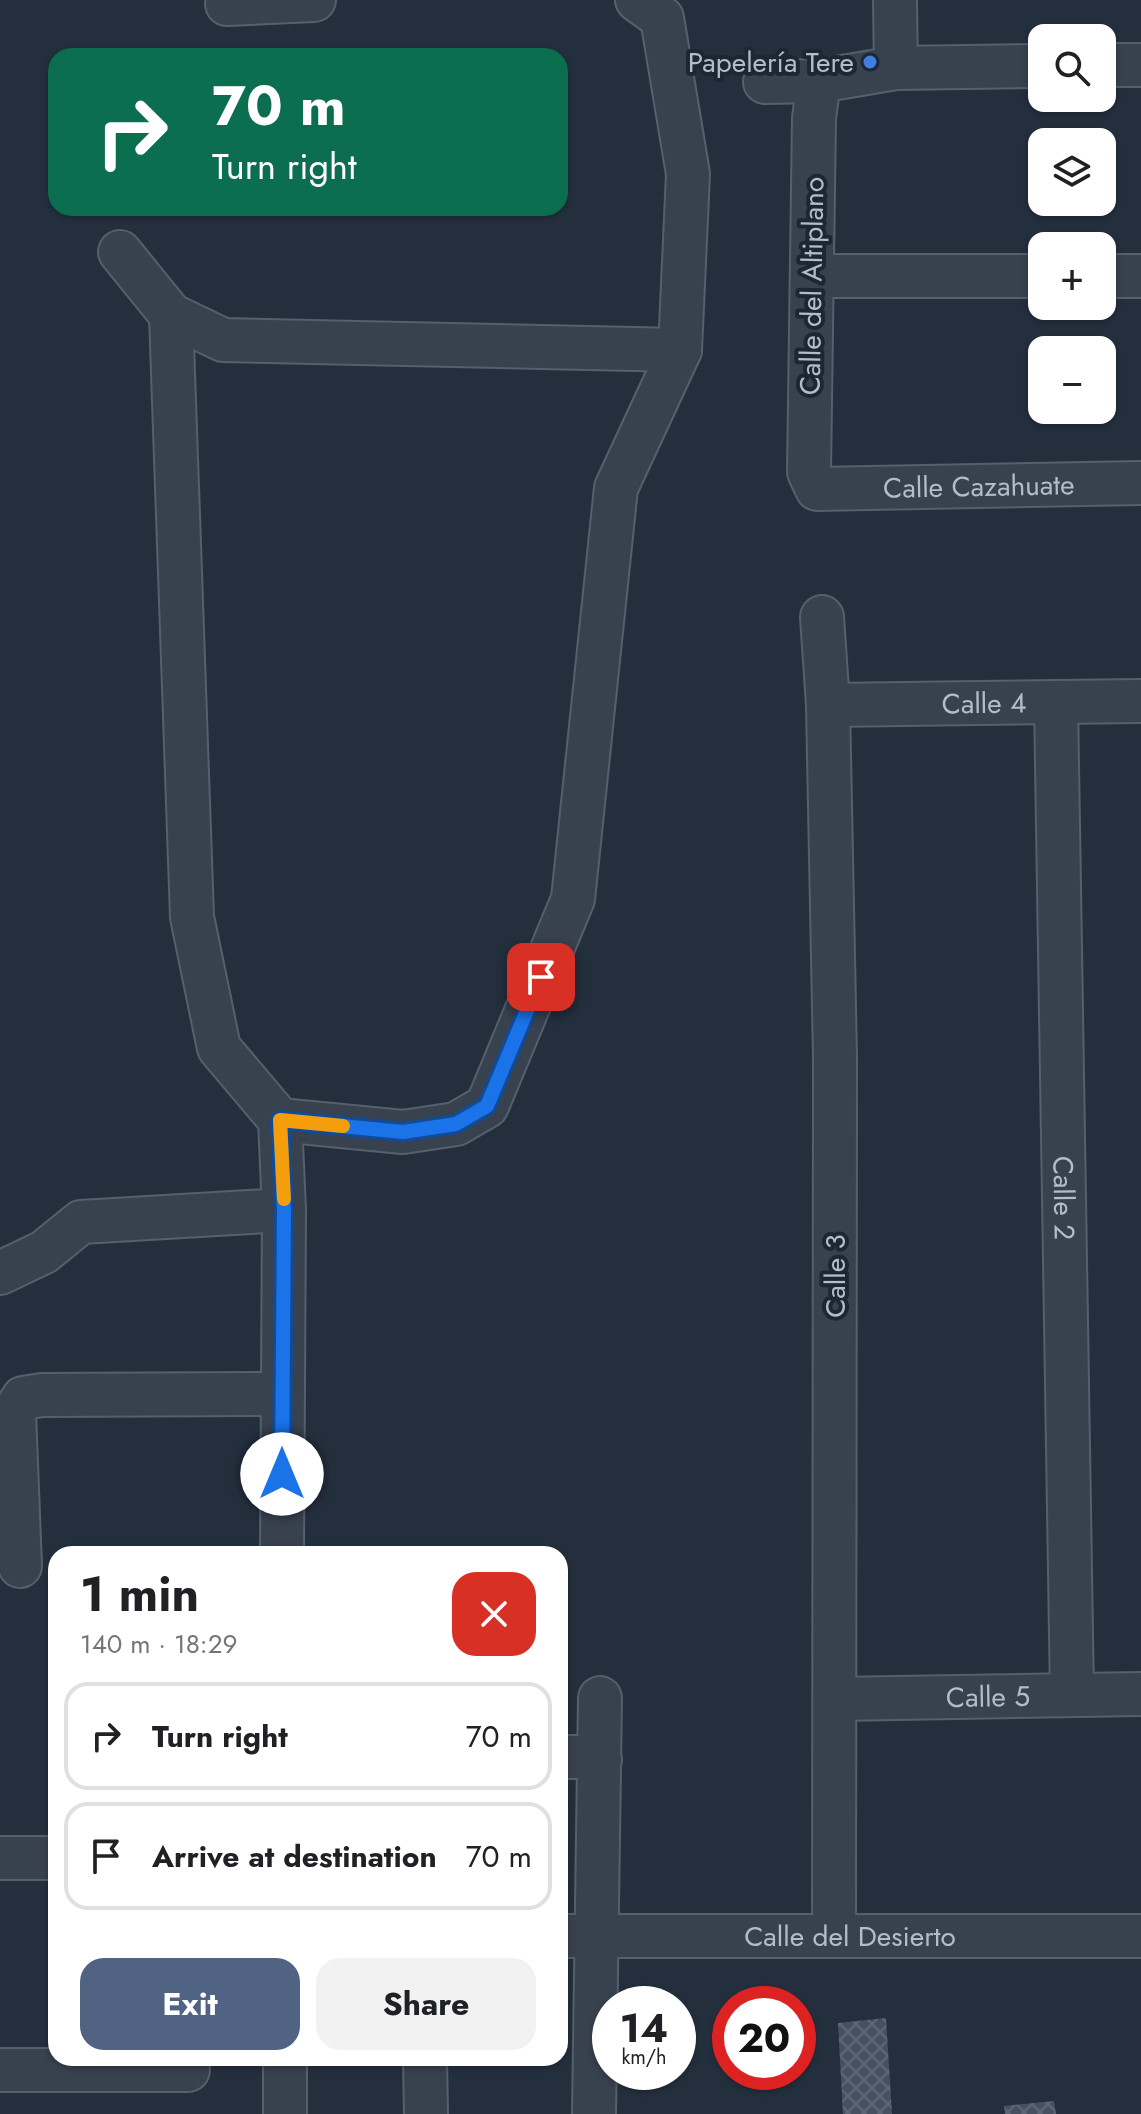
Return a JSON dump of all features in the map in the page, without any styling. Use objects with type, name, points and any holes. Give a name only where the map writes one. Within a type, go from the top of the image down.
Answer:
[{"type":"street","points":[[227,4],[314,0]]},
{"type":"street","points":[[280,1120],[403,1132],[456,1124],[487,1106],[573,899],[616,488],[680,350],[688,174],[662,18],[637,0]]},
{"type":"street","points":[[895,0],[896,68]]},
{"type":"street","points":[[1116,65],[1141,65]]},
{"type":"street","points":[[765,82],[819,81],[896,68],[1028,66]]},
{"type":"street","name":"Calle del Altiplano","points":[[817,489],[809,472],[814,118],[819,81]]},
{"type":"street","points":[[120,252],[171,315],[223,340],[680,350]]},
{"type":"street","points":[[813,276],[1028,276]]},
{"type":"street","points":[[1116,276],[1141,276]]},
{"type":"street","points":[[171,315],[192,917],[219,1048],[280,1120],[284,1210],[282,1546]]},
{"type":"street","name":"Calle Cazahuate","points":[[817,489],[1141,483]]},
{"type":"street","name":"Calle 3","points":[[822,617],[828,705],[835,1074],[834,1936]]},
{"type":"street","name":"Calle 4","points":[[828,705],[1141,701]]},
{"type":"street","name":"Calle 2","points":[[1056,702],[1072,1695]]},
{"type":"street","points":[[0,1273],[44,1252],[81,1222],[284,1210]]},
{"type":"street","points":[[20,1566],[14,1412],[23,1398],[42,1395],[282,1394]]},
{"type":"street","name":"Calle 5","points":[[836,1699],[1141,1694]]},
{"type":"street","points":[[594,2114],[578,1936],[580,1759],[600,1698]]},
{"type":"street","points":[[0,1858],[48,1858]]},
{"type":"street","name":"Calle del Desierto","points":[[578,1936],[1141,1936]]},
{"type":"street","points":[[285,2066],[285,2114]]},
{"type":"street","points":[[425,2066],[426,2114]]},
{"type":"street","points":[[0,2070],[188,2070]]},
{"type":"building","points":[[886,2018],[892,2114],[843,2114],[838,2023]]},
{"type":"building","points":[[1054,2101],[1056,2114],[1005,2114],[1004,2106]]},
{"type":"slow traffic","points":[[284,1199],[280,1120],[343,1126]]},
{"type":"place","name":"Papelería Tere","points":[[870,62]]},
{"type":"route","points":[[282,1474],[284,1210],[280,1120],[403,1132],[456,1124],[487,1106],[541,977]]}]
